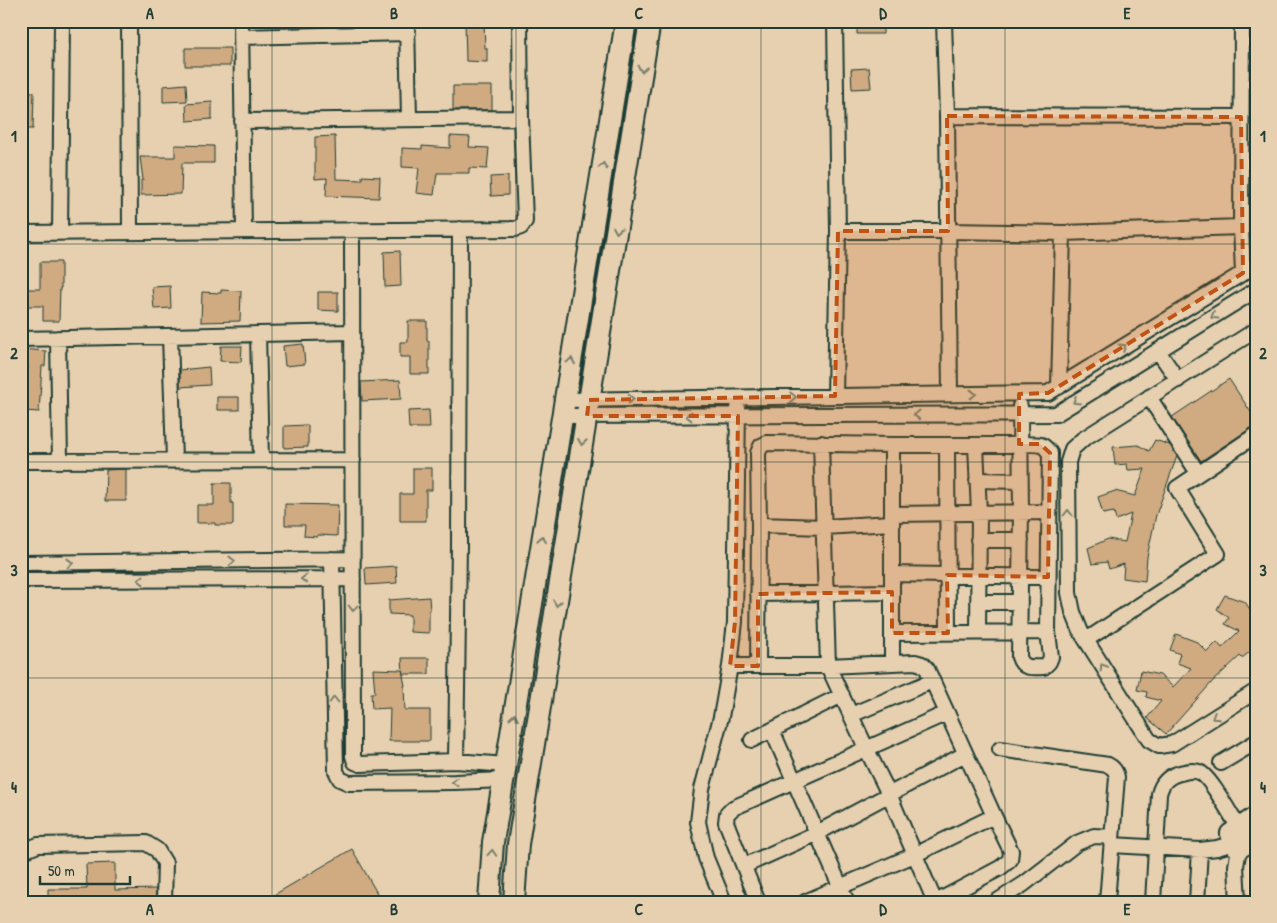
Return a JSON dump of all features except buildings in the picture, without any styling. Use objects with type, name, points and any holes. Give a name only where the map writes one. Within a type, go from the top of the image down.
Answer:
[{"type":"street","points":[[60,233],[62,21]]},
{"type":"street","points":[[129,21],[130,232]]},
{"type":"street","points":[[241,21],[244,231]]},
{"type":"street","points":[[21,233],[514,229],[521,227],[525,221],[520,21]]},
{"type":"street","points":[[489,902],[492,842],[505,772],[626,21]]},
{"type":"street","points":[[514,902],[518,844],[650,21]]},
{"type":"street","points":[[835,396],[838,231],[836,21]]},
{"type":"street","points":[[944,21],[950,394]]},
{"type":"street","points":[[1242,21],[1242,273]]},
{"type":"street","points":[[241,37],[407,27],[409,119]]},
{"type":"street","points":[[947,116],[1241,117]]},
{"type":"street","points":[[242,122],[521,118]]},
{"type":"street","points":[[838,231],[1063,232],[1241,227]]},
{"type":"street","points":[[456,761],[460,229]]},
{"type":"street","points":[[352,230],[353,756],[355,762]]},
{"type":"street","points":[[1058,387],[1063,232]]},
{"type":"street","points":[[588,408],[739,398],[1048,393],[1256,264]]},
{"type":"street","points":[[563,408],[738,416],[1056,414],[1256,290]]},
{"type":"street","points":[[1256,330],[1083,439],[1072,449],[1068,462],[1069,592],[1072,612],[1081,632],[1149,740],[1159,746],[1172,744],[1256,691]]},
{"type":"street","points":[[21,339],[352,332]]},
{"type":"street","points":[[258,334],[261,460]]},
{"type":"street","points":[[170,336],[174,460]]},
{"type":"street","points":[[58,338],[60,461]]},
{"type":"street","points":[[1158,350],[1178,380]]},
{"type":"street","points":[[758,666],[758,453],[761,446],[767,444],[821,443],[892,445],[976,445],[1019,444],[1040,444],[1046,448],[1050,453],[1048,632],[1050,662],[1044,667],[1028,667],[1020,662],[1019,657],[1021,512],[1019,444],[1019,394]]},
{"type":"street","points":[[1149,397],[1198,473]]},
{"type":"street","points":[[724,902],[706,858],[698,822],[702,789],[721,717],[735,622],[739,398]]},
{"type":"street","points":[[1086,640],[1218,554],[1177,488],[1256,435]]},
{"type":"street","points":[[730,666],[828,666],[916,662],[922,664],[927,669],[1011,851],[1010,860],[1000,868],[935,902],[889,794],[828,666],[821,443]]},
{"type":"street","points":[[892,445],[892,663]]},
{"type":"street","points":[[947,445],[948,633]]},
{"type":"street","points":[[976,445],[979,513],[978,632]]},
{"type":"street","points":[[21,461],[352,460]]},
{"type":"street","points":[[977,480],[1020,481]]},
{"type":"street","points":[[759,525],[824,527],[947,513],[1048,512]]},
{"type":"street","points":[[978,540],[1020,540]]},
{"type":"street","points":[[332,559],[336,771],[340,779],[349,783],[455,782],[505,772]]},
{"type":"street","points":[[21,563],[353,559]]},
{"type":"street","points":[[892,574],[1048,577]]},
{"type":"street","points":[[21,580],[353,579]]},
{"type":"street","points":[[758,594],[892,592]]},
{"type":"street","points":[[978,602],[1020,602]]},
{"type":"street","points":[[892,633],[1048,632]]},
{"type":"street","points":[[852,715],[932,681]]},
{"type":"street","points":[[752,740],[842,695]]},
{"type":"street","points":[[758,902],[726,822],[727,814],[733,808],[947,713]]},
{"type":"street","points":[[772,730],[818,832],[846,902]]},
{"type":"street","points":[[1221,763],[1256,742]]},
{"type":"street","points":[[1000,749],[1108,765],[1116,772],[1107,902]]},
{"type":"street","points":[[744,866],[818,832],[965,754]]},
{"type":"street","points":[[355,762],[360,764],[456,761],[505,772]]},
{"type":"street","points":[[340,779],[355,762]]},
{"type":"street","points":[[1153,902],[1159,794],[1165,781],[1174,775],[1189,771],[1198,771],[1204,775],[1245,835],[1236,866],[1238,902]]},
{"type":"street","points":[[805,902],[914,855],[994,816]]},
{"type":"street","points":[[996,902],[1024,884],[1076,843],[1094,836],[1112,841],[1156,847],[1200,850],[1217,848],[1245,835]]},
{"type":"street","points":[[21,852],[38,845],[146,843],[158,850],[165,863],[164,902]]},
{"type":"street","points":[[1197,902],[1200,850]]},
{"type":"highlighted area","points":[[947,116],[1241,117],[1243,273],[1048,393],[1019,394],[1019,444],[1040,444],[1050,453],[1048,577],[947,575],[948,633],[892,633],[892,592],[758,594],[758,666],[730,666],[735,622],[738,416],[587,416],[589,400],[835,396],[838,231],[948,231]]}]
